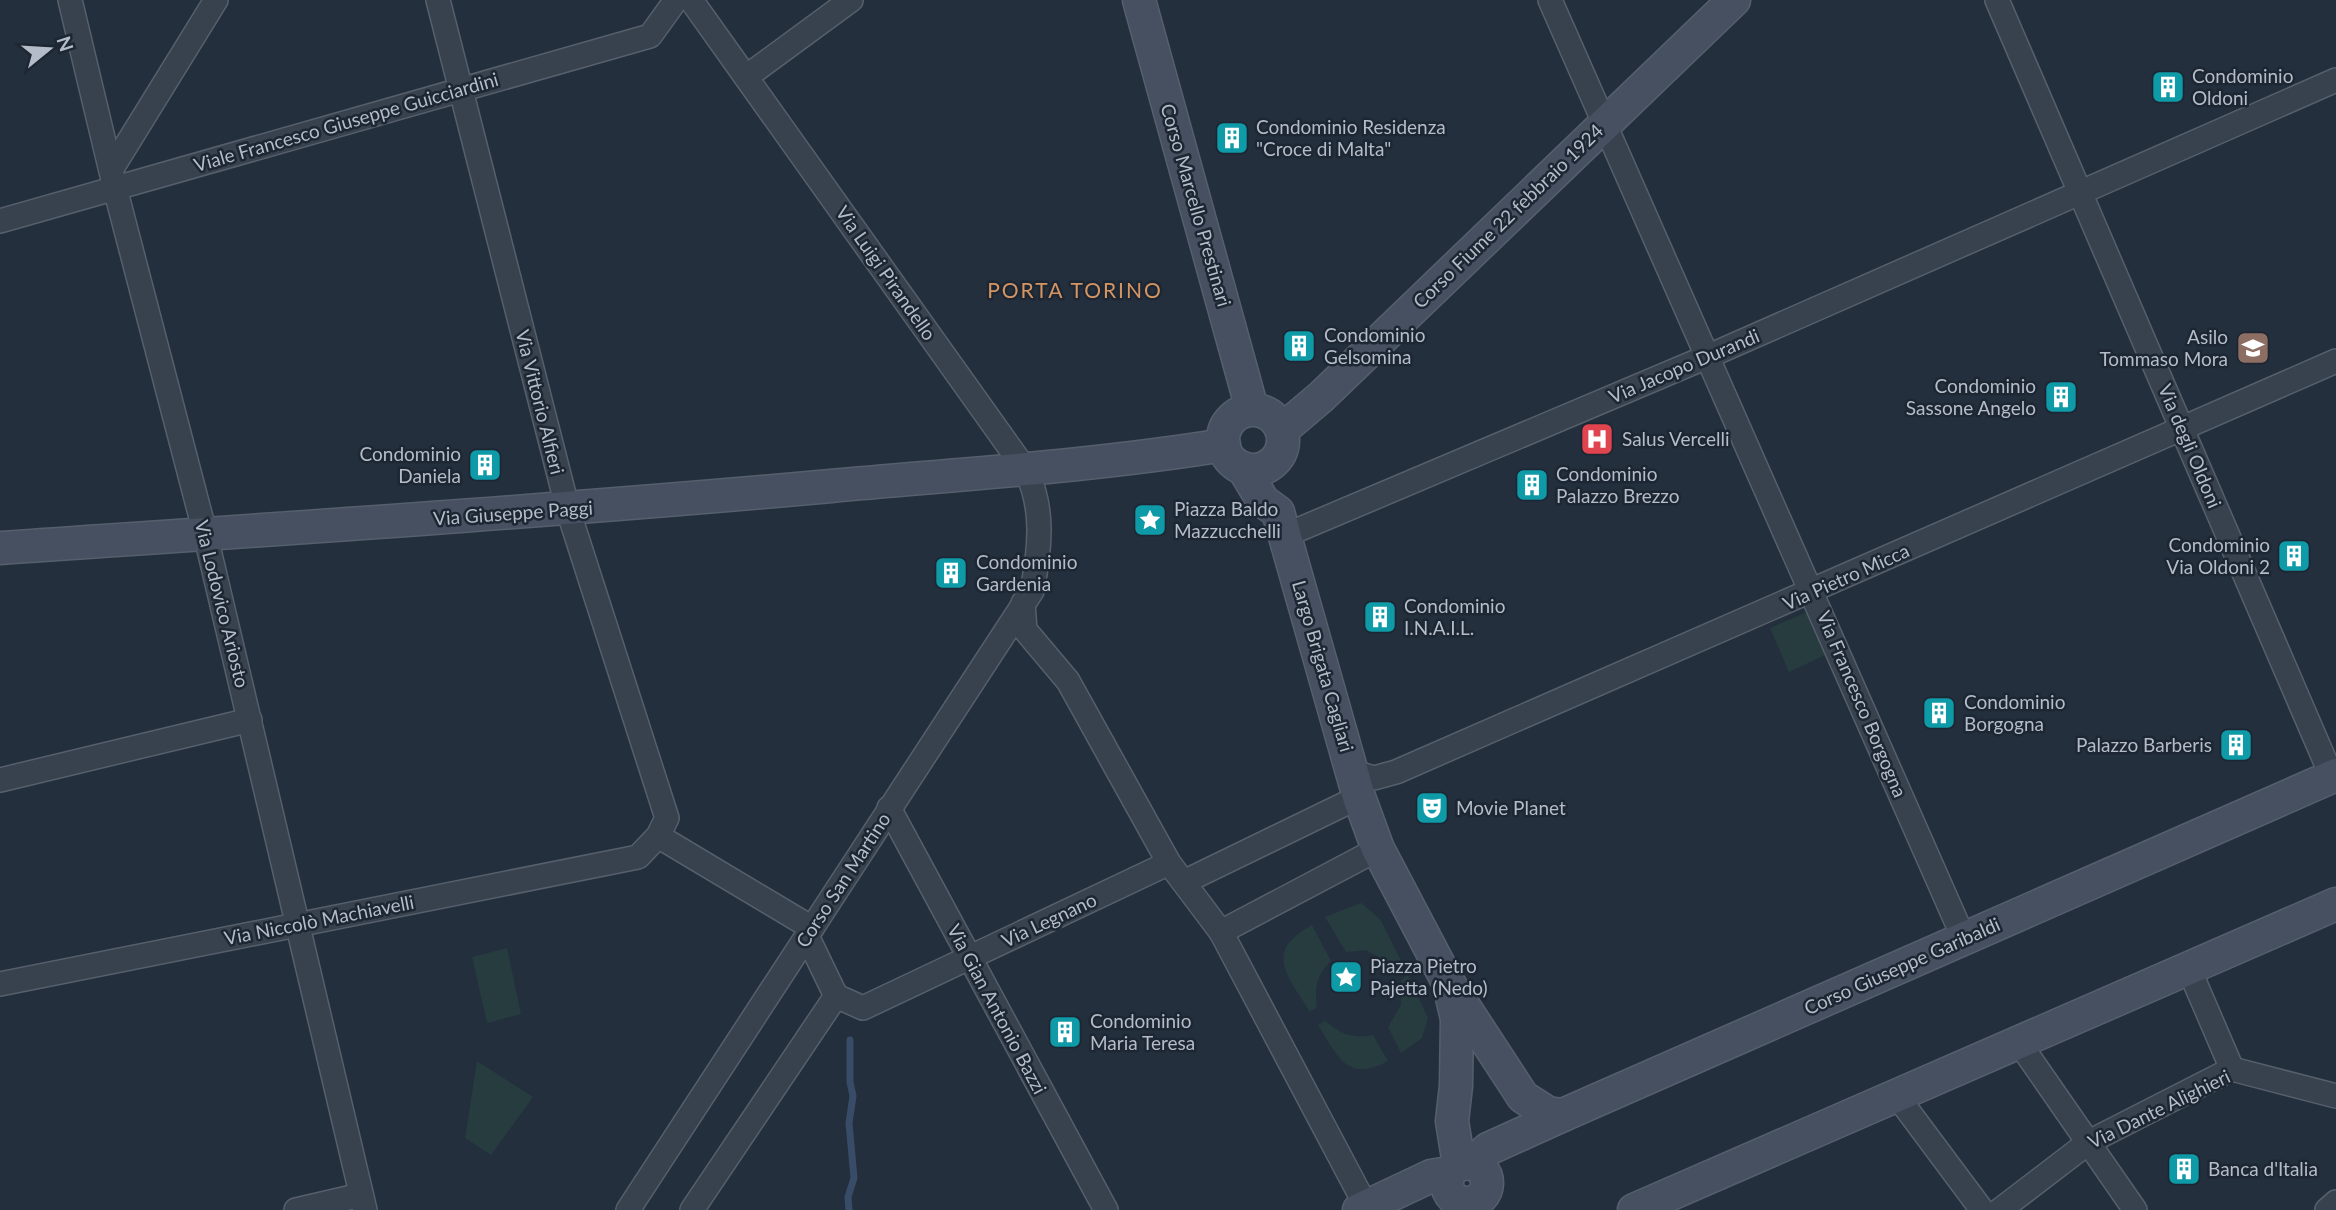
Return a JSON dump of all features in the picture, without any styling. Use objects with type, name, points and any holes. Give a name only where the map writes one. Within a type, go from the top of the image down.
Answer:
[{"type":"main road","name":"Corso Marcello Prestinari","points":[[1139,0],[1252,410]]},
{"type":"main road","name":"Corso Fiume 22 febbraio 1924","points":[[1279,444],[1321,397],[1734,0]]},
{"type":"main road","points":[[1252,410],[1268,414],[1279,444],[1284,493],[1282,524],[1233,457],[1225,429],[1237,414],[1252,410]]},
{"type":"main road","points":[[1025,469],[1233,457],[1262,469],[1279,444]]},
{"type":"main road","name":"Via Giuseppe Paggi","points":[[0,548],[568,510],[1025,469]]},
{"type":"main road","name":"Largo Brigata Cagliari","points":[[1282,524],[1356,785]]},
{"type":"main road","name":"Corso Giuseppe Garibaldi","points":[[1362,1208],[1431,1176],[1465,1189],[1488,1149],[2334,776]]},
{"type":"main road","points":[[1356,785],[1378,849],[1448,982],[1523,1097],[1548,1113],[1563,1115]]},
{"type":"main road","points":[[1647,1208],[2336,904]]},
{"type":"main road","points":[[1448,982],[1457,1019],[1457,1086],[1452,1121],[1465,1189]]},
{"type":"street","name":"Via Lodovico Ariosto","points":[[70,0],[113,179],[205,533],[363,1202]]},
{"type":"street","points":[[113,179],[216,0]]},
{"type":"street","name":"Via Vittorio Alfieri","points":[[438,0],[568,510],[667,818],[658,836]]},
{"type":"street","name":"Viale Francesco Giuseppe Guicciardini","points":[[0,221],[113,179],[461,89],[650,36],[676,0]]},
{"type":"street","name":"Via Luigi Pirandello","points":[[691,0],[1025,469]]},
{"type":"street","points":[[746,78],[851,0]]},
{"type":"street","name":"Via Francesco Borgogna","points":[[1550,0],[1964,939]]},
{"type":"street","name":"Via degli Oldoni","points":[[1997,0],[2334,776]]},
{"type":"street","name":"Via Jacopo Durandi","points":[[1282,524],[1709,356],[2336,80]]},
{"type":"street","name":"Via Pietro Micca","points":[[1356,785],[1396,772],[1813,592],[2336,361]]},
{"type":"street","name":"Corso San Martino","points":[[628,1210],[1032,591],[1041,543],[1033,485],[1025,469]]},
{"type":"street","points":[[1023,603],[1025,629],[1068,681],[1170,863],[1221,932],[1362,1208]]},
{"type":"street","points":[[0,780],[250,720]]},
{"type":"street","points":[[1184,882],[1356,785]]},
{"type":"street","name":"Via Gian Antonio Bazzi","points":[[889,808],[1106,1210]]},
{"type":"street","points":[[658,836],[810,932],[836,996],[692,1210]]},
{"type":"street","name":"Via Niccolò Machiavelli","points":[[0,984],[297,923],[638,858],[658,836]]},
{"type":"street","points":[[1221,932],[1378,849]]},
{"type":"street","name":"Via Legnano","points":[[836,996],[863,1008],[1170,863]]},
{"type":"street","points":[[2189,969],[2232,1069]]},
{"type":"street","points":[[2020,1044],[2135,1210]]},
{"type":"street","name":"Via Dante Alighieri","points":[[2000,1210],[2089,1142],[2232,1069],[2336,1096]]},
{"type":"street","points":[[1897,1096],[1982,1210]]},
{"type":"street","points":[[296,1210],[363,1202]]},
{"type":"street","points":[[2328,1210],[2336,1202]]},
{"type":"green space","points":[[1807,612],[1825,655],[1789,672],[1770,628]]},
{"type":"green space","points":[[1361,903],[1380,919],[1401,961],[1393,965],[1366,950],[1346,952],[1325,917]]},
{"type":"green space","points":[[1312,925],[1331,961],[1320,976],[1316,988],[1317,1007],[1310,1012],[1288,975],[1284,954],[1297,935]]},
{"type":"green space","points":[[507,948],[521,1014],[487,1023],[472,957]]},
{"type":"green space","points":[[1408,975],[1428,1018],[1422,1038],[1401,1053],[1388,1027],[1401,1005],[1401,980]]},
{"type":"green space","points":[[1325,1021],[1348,1034],[1373,1035],[1388,1061],[1363,1069],[1353,1068],[1345,1063],[1318,1025]]},
{"type":"green space","points":[[477,1061],[533,1097],[491,1155],[465,1138]]},
{"type":"waterway","points":[[849,1210],[848,1197],[854,1178],[849,1123],[853,1096],[850,1082],[850,1040]]},
{"type":"place","name":"Condominio Oldoni","points":[[2168,87]]},
{"type":"place","name":"Condominio Residenza \"Croce di Malta\"","points":[[1232,138]]},
{"type":"place","name":"Condominio Gelsomina","points":[[1299,346]]},
{"type":"place","name":"Asilo Tommaso Mora","points":[[2253,348]]},
{"type":"place","name":"Condominio Sassone Angelo","points":[[2061,397]]},
{"type":"place","name":"Salus Vercelli","points":[[1597,439]]},
{"type":"place","name":"Condominio Daniela","points":[[485,465]]},
{"type":"place","name":"Condominio Palazzo Brezzo","points":[[1532,485]]},
{"type":"place","name":"Piazza Baldo Mazzucchelli","points":[[1150,520]]},
{"type":"place","name":"Condominio Via Oldoni 2","points":[[2294,556]]},
{"type":"place","name":"Condominio Gardenia","points":[[951,573]]},
{"type":"place","name":"Condominio I.N.A.I.L.","points":[[1380,617]]},
{"type":"place","name":"Condominio Borgogna","points":[[1939,713]]},
{"type":"place","name":"Palazzo Barberis","points":[[2236,745]]},
{"type":"place","name":"Movie Planet","points":[[1432,808]]},
{"type":"place","name":"Piazza Pietro Pajetta (Nedo)","points":[[1346,977]]},
{"type":"place","name":"Condominio Maria Teresa","points":[[1065,1032]]},
{"type":"place","name":"Banca d'Italia","points":[[2184,1169]]},
{"type":"district","name":"PORTA TORINO","points":[[1075,291]]}]
